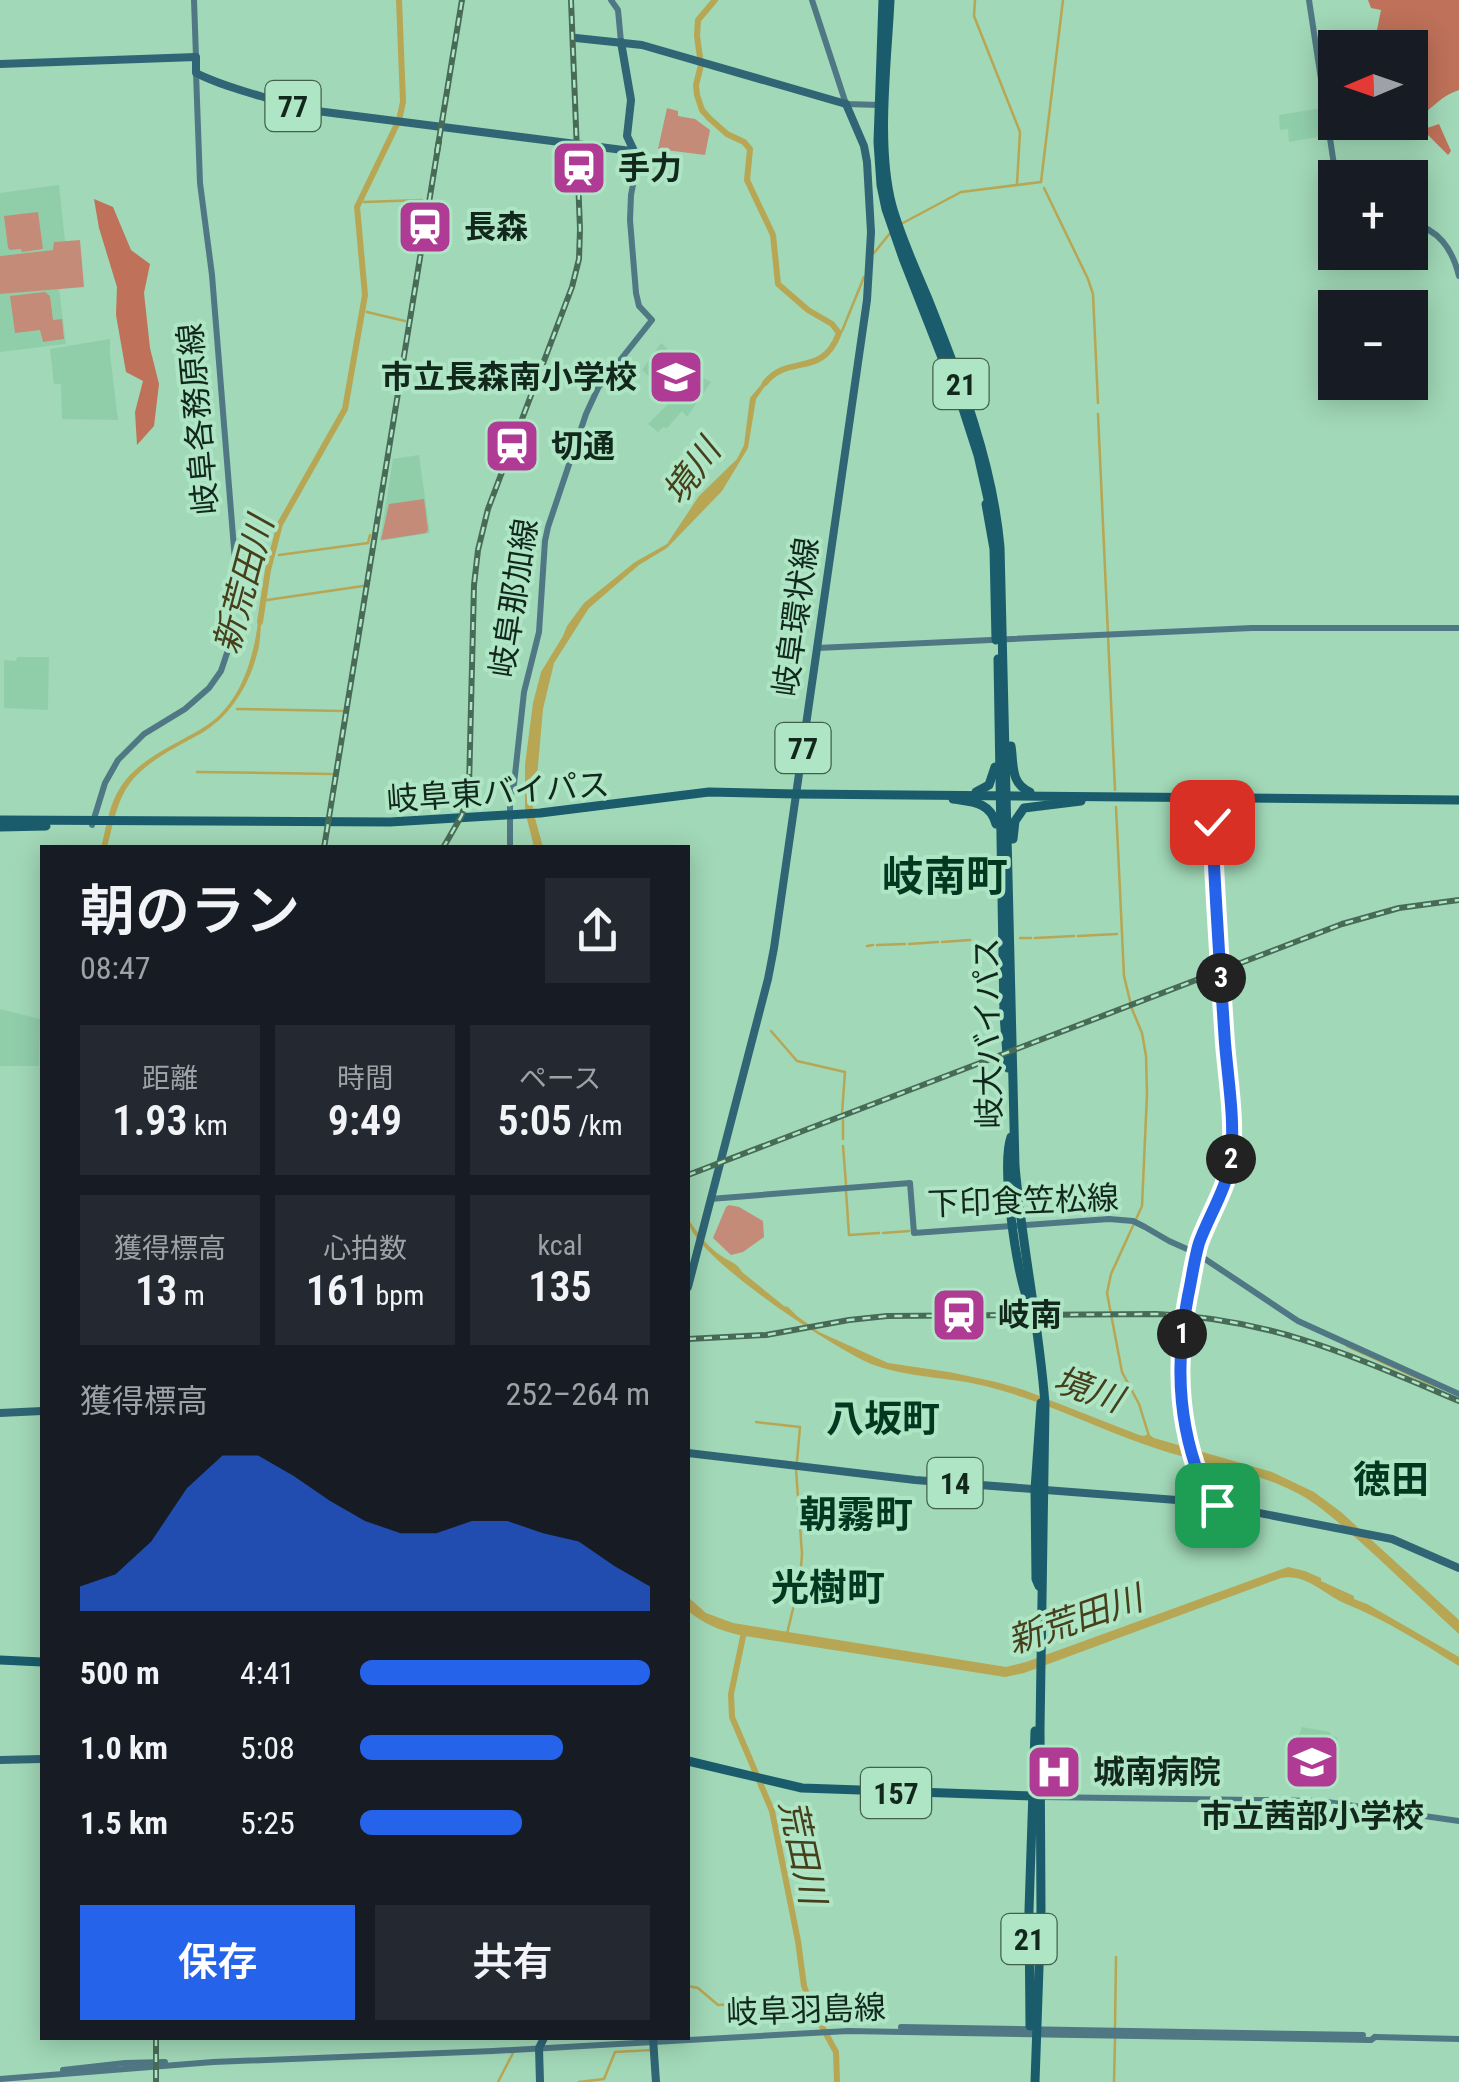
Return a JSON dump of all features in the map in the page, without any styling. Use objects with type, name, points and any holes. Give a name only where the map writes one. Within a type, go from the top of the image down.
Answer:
[{"type":"highway","name":"21","points":[[888,0],[887,156],[897,226],[966,380],[962,387]]},
{"type":"highway","name":"岐大バイパス","points":[[888,0],[881,157],[886,195],[904,255],[976,433],[996,535],[1011,991]]},
{"type":"highway","name":"岐大バイパス","points":[[888,0],[885,166],[892,206],[978,432],[994,496],[1001,560],[1013,1138],[1016,1198],[1043,1404],[1037,1802],[1031,1839],[1029,1952],[1033,2031]]},
{"type":"highway","name":"21","points":[[885,62],[879,105],[879,172],[904,255],[952,383],[962,387]]},
{"type":"highway","name":"21","points":[[916,270],[934,308],[977,438],[994,542],[1002,640]]},
{"type":"highway","points":[[962,387],[977,438]]},
{"type":"highway","name":"21","points":[[977,438],[996,535]]},
{"type":"highway","name":"21","points":[[977,438],[986,445],[997,496],[1001,560]]},
{"type":"highway","name":"21","points":[[1000,609],[997,745],[1016,890],[1012,1051]]},
{"type":"highway","name":"21","points":[[1003,622],[1009,727],[1000,841],[1012,1051]]},
{"type":"highway","points":[[1009,727],[1013,774],[1017,783],[1031,793],[1212,800]]},
{"type":"highway","points":[[953,796],[979,791],[989,784],[995,772],[997,745]]},
{"type":"highway","points":[[1005,797],[1050,795]]},
{"type":"highway","name":"岐阜東バイパス","points":[[0,822],[390,824],[607,811],[676,800],[739,796],[1005,797]]},
{"type":"highway","points":[[953,796],[988,808],[1000,841]]},
{"type":"highway","points":[[1005,797],[1081,801],[1459,802]]},
{"type":"highway","points":[[1012,847],[1015,821],[1024,808],[1081,801]]},
{"type":"highway","name":"21","points":[[1013,1138],[1020,1165],[1027,1277]]},
{"type":"highway","name":"21","points":[[1013,1138],[1007,1154],[1012,1226],[1027,1277]]},
{"type":"highway","name":"21","points":[[1041,1586],[1036,1578],[1035,1489],[1043,1427]]},
{"type":"highway","name":"21","points":[[1041,1586],[1046,1564],[1048,1490],[1043,1427]]},
{"type":"highway","name":"岐大バイパス","points":[[1032,2082],[1041,1931],[1037,1796],[1042,1764],[1041,1586]]},
{"type":"highway","points":[[0,1661],[40,1663]]},
{"type":"highway","name":"157","points":[[690,1761],[782,1785],[819,1790],[1037,1796]]},
{"type":"main road","points":[[194,0],[196,73]]},
{"type":"main road","points":[[612,0],[618,10],[630,100],[627,136],[634,150]]},
{"type":"main road","points":[[812,0],[846,104]]},
{"type":"main road","points":[[1308,0],[1333,160]]},
{"type":"main road","points":[[576,38],[642,45],[846,104],[879,105]]},
{"type":"main road","points":[[0,64],[196,57]]},
{"type":"main road","name":"77","points":[[196,73],[298,108],[634,150]]},
{"type":"main road","name":"岐阜各務原線","points":[[92,823],[118,760],[144,734],[185,709],[209,688],[221,671],[228,646],[235,561],[211,263],[200,183],[196,73]]},
{"type":"main road","name":"岐阜環状線","points":[[846,104],[868,184]]},
{"type":"main road","name":"岐阜環状線","points":[[690,1279],[768,979],[867,300],[871,255],[865,150],[846,104]]},
{"type":"main road","points":[[857,142],[874,158],[879,172]]},
{"type":"main road","name":"岐阜那加線","points":[[510,845],[509,818],[524,692],[538,632],[548,527],[598,388],[652,320],[639,306],[636,293],[630,220],[638,164],[634,150]]},
{"type":"main road","points":[[1428,229],[1446,244],[1459,276]]},
{"type":"main road","points":[[817,648],[1276,628],[1459,628]]},
{"type":"main road","points":[[1209,1503],[1186,1444],[1177,1360],[1195,1252],[1224,1183],[1231,1150],[1212,800]]},
{"type":"main road","name":"下印食笠松線","points":[[710,1199],[910,1183],[914,1233],[1109,1220],[1135,1222],[1195,1252],[1298,1321],[1459,1394]]},
{"type":"main road","points":[[0,1412],[40,1410]]},
{"type":"main road","name":"14","points":[[690,1452],[915,1480],[1209,1503],[1399,1540],[1459,1568]]},
{"type":"main road","points":[[0,1758],[40,1757]]},
{"type":"main road","points":[[1037,1796],[1320,1802],[1459,1821]]},
{"type":"main road","name":"岐阜羽島線","points":[[690,2038],[824,2030]]},
{"type":"main road","name":"岐阜羽島線","points":[[690,2036],[824,2030],[1459,2039]]},
{"type":"main road","points":[[654,2040],[656,2082]]},
{"type":"main road","name":"岐阜羽島線","points":[[0,2077],[654,2040]]},
{"type":"main road","points":[[542,2045],[542,2082]]},
{"type":"shaded area","points":[[1368,0],[1459,0],[1459,90],[1428,110],[1428,30],[1377,30],[1381,10],[1371,8]]},
{"type":"shaded area","points":[[667,108],[710,130],[705,155],[658,149]]},
{"type":"shaded area","points":[[1318,109],[1318,137],[1289,142],[1288,129],[1280,130],[1279,115]]},
{"type":"shaded area","points":[[1439,124],[1451,151],[1448,155],[1428,135],[1428,128]]},
{"type":"shaded area","points":[[59,185],[65,241],[54,242],[54,250],[0,256],[0,193]]},
{"type":"shaded area","points":[[94,199],[113,207],[131,250],[150,264],[144,293],[150,348],[159,384],[154,426],[137,445],[135,412],[143,381],[126,372],[116,315],[117,287]]},
{"type":"shaded area","points":[[38,212],[43,249],[10,250],[4,216]]},
{"type":"shaded area","points":[[80,240],[84,287],[0,294],[0,256],[53,250],[54,242]]},
{"type":"shaded area","points":[[59,288],[66,344],[0,352],[0,294]]},
{"type":"shaded area","points":[[45,292],[50,296],[53,320],[62,319],[64,339],[43,342],[40,330],[15,333],[10,296]]},
{"type":"shaded area","points":[[110,339],[118,420],[62,419],[61,384],[54,384],[50,349]]},
{"type":"shaded area","name":"市立長森南小学校","points":[[661,343],[691,372],[711,382],[687,417],[682,411],[658,432],[648,424],[673,399],[676,401],[642,370]]},
{"type":"shaded area","points":[[768,376],[770,379],[756,399],[748,448],[722,491],[667,548],[639,565],[589,608],[554,663],[543,709],[536,788],[532,792],[542,845],[534,845],[525,811],[525,765],[541,672],[584,603],[635,562],[667,544],[699,496],[737,459],[744,445],[750,398]]},
{"type":"shaded area","points":[[419,455],[430,533],[380,541],[393,459]]},
{"type":"shaded area","points":[[424,499],[426,533],[381,540],[389,504]]},
{"type":"shaded area","points":[[259,615],[262,616],[258,649],[249,678],[236,700],[210,727],[137,775],[121,798],[108,845],[102,845],[120,788],[146,761],[201,729],[226,708],[243,679]]},
{"type":"shaded area","points":[[17,657],[49,657],[48,710],[4,708],[4,660],[16,661]]},
{"type":"shaded area","points":[[0,1009],[40,1019],[39,1066],[0,1066]]},
{"type":"shaded area","points":[[729,1205],[763,1221],[764,1237],[743,1252],[731,1255],[713,1238]]},
{"type":"shaded area","points":[[690,1222],[713,1250],[819,1332],[888,1363],[949,1372],[1024,1390],[1139,1435],[1148,1434],[1272,1472],[1314,1492],[1459,1620],[1459,1634],[1342,1525],[1301,1495],[1258,1477],[1149,1446],[1006,1392],[874,1365],[830,1342],[768,1300],[712,1255],[695,1235]]},
{"type":"shaded area","points":[[1288,1567],[1321,1578],[1459,1657],[1459,1666],[1390,1625],[1290,1577],[1005,1677],[739,1635],[700,1620],[690,1612],[690,1599],[706,1613],[733,1623],[1006,1667]]},
{"type":"shaded area","name":"市立茜部小学校","points":[[1302,1727],[1330,1732],[1338,1738],[1331,1784],[1309,1783],[1284,1774]]},
{"type":"waterway","name":"新荒田川","points":[[260,622],[280,524],[345,409],[365,295],[357,207],[399,120],[403,102],[399,0]]},
{"type":"waterway","name":"境川","points":[[715,0],[698,20],[701,65],[696,85],[702,110],[750,149],[747,180],[773,235],[778,284],[839,333],[824,356],[784,369],[765,383]]},
{"type":"waterway","points":[[975,0],[974,16],[1020,132],[1017,184]]},
{"type":"waterway","points":[[1041,182],[1063,0]]},
{"type":"waterway","points":[[901,224],[961,192],[1041,182]]},
{"type":"waterway","points":[[1044,188],[1093,294],[1098,403]]},
{"type":"waterway","points":[[364,202],[422,200]]},
{"type":"waterway","points":[[874,253],[891,232]]},
{"type":"waterway","points":[[839,333],[864,277]]},
{"type":"waterway","points":[[367,312],[405,321]]},
{"type":"waterway","points":[[1098,414],[1115,790]]},
{"type":"waterway","points":[[279,555],[368,543],[370,535]]},
{"type":"waterway","points":[[267,600],[363,586]]},
{"type":"waterway","points":[[237,709],[343,711]]},
{"type":"waterway","points":[[197,772],[332,774]]},
{"type":"waterway","points":[[1116,807],[1124,976],[1142,1033],[1147,1094],[1142,1206],[1111,1274],[1107,1293],[1122,1372],[1139,1404],[1149,1436]]},
{"type":"waterway","points":[[1078,936],[1117,934]]},
{"type":"waterway","points":[[1035,938],[1074,936]]},
{"type":"waterway","points":[[1020,938],[1031,938]]},
{"type":"waterway","points":[[942,942],[970,940]]},
{"type":"waterway","points":[[909,944],[938,942]]},
{"type":"waterway","points":[[877,945],[905,944]]},
{"type":"waterway","points":[[867,946],[873,945]]},
{"type":"waterway","points":[[771,1031],[797,1061],[845,1072],[842,1113]]},
{"type":"waterway","points":[[843,1120],[843,1139]]},
{"type":"waterway","points":[[843,1146],[846,1184]]},
{"type":"waterway","points":[[846,1191],[849,1235],[879,1233]]},
{"type":"waterway","points":[[883,1233],[909,1231]]},
{"type":"waterway","points":[[1347,1346],[1435,1386]]},
{"type":"waterway","points":[[756,1422],[800,1427],[797,1461]]},
{"type":"waterway","points":[[787,1634],[802,1554],[796,1469]]},
{"type":"waterway","name":"荒田川","points":[[744,1632],[731,1694],[732,1717],[772,1811],[804,1986],[836,2052],[837,2082]]},
{"type":"waterway","name":"荒田川","points":[[1115,2027],[1116,1957]]},
{"type":"waterway","points":[[690,1986],[698,1988],[718,2005],[786,2001],[820,2024]]},
{"type":"waterway","name":"荒田川","points":[[1114,2082],[1115,2039]]},
{"type":"waterway","points":[[579,2082],[604,2079],[615,2052],[652,2050]]},
{"type":"waterway","points":[[498,2082],[513,2053]]},
{"type":"railway","points":[[437,152],[462,0]]},
{"type":"railway","points":[[445,845],[462,815],[469,787],[478,550],[488,509],[579,259],[571,0]]},
{"type":"railway","points":[[324,845],[439,141]]},
{"type":"railway","points":[[690,1174],[1342,924],[1399,908],[1459,900]]},
{"type":"railway","points":[[690,1339],[766,1335],[887,1316],[1198,1317],[1312,1342],[1459,1401]]},
{"type":"railway","points":[[156,2040],[156,2082]]},
{"type":"place","name":"手力","points":[[579,168]]},
{"type":"place","name":"長森","points":[[425,227]]},
{"type":"place","name":"市立長森南小学校","points":[[676,377]]},
{"type":"place","name":"切通","points":[[512,446]]},
{"type":"place","name":"岐南","points":[[959,1315]]},
{"type":"place","name":"市立茜部小学校","points":[[1312,1762]]},
{"type":"place","name":"城南病院","points":[[1054,1772]]},
{"type":"district","name":"岐南町","points":[[945,876]]},
{"type":"district","name":"八坂町","points":[[883,1419]]},
{"type":"district","name":"徳田","points":[[1391,1480]]},
{"type":"district","name":"朝霧町","points":[[856,1515]]},
{"type":"district","name":"光樹町","points":[[828,1588]]},
{"type":"route","points":[[1212,822],[1231,1157],[1196,1253],[1182,1328],[1179,1375],[1184,1428],[1193,1460],[1211,1504],[1217,1505]]}]
